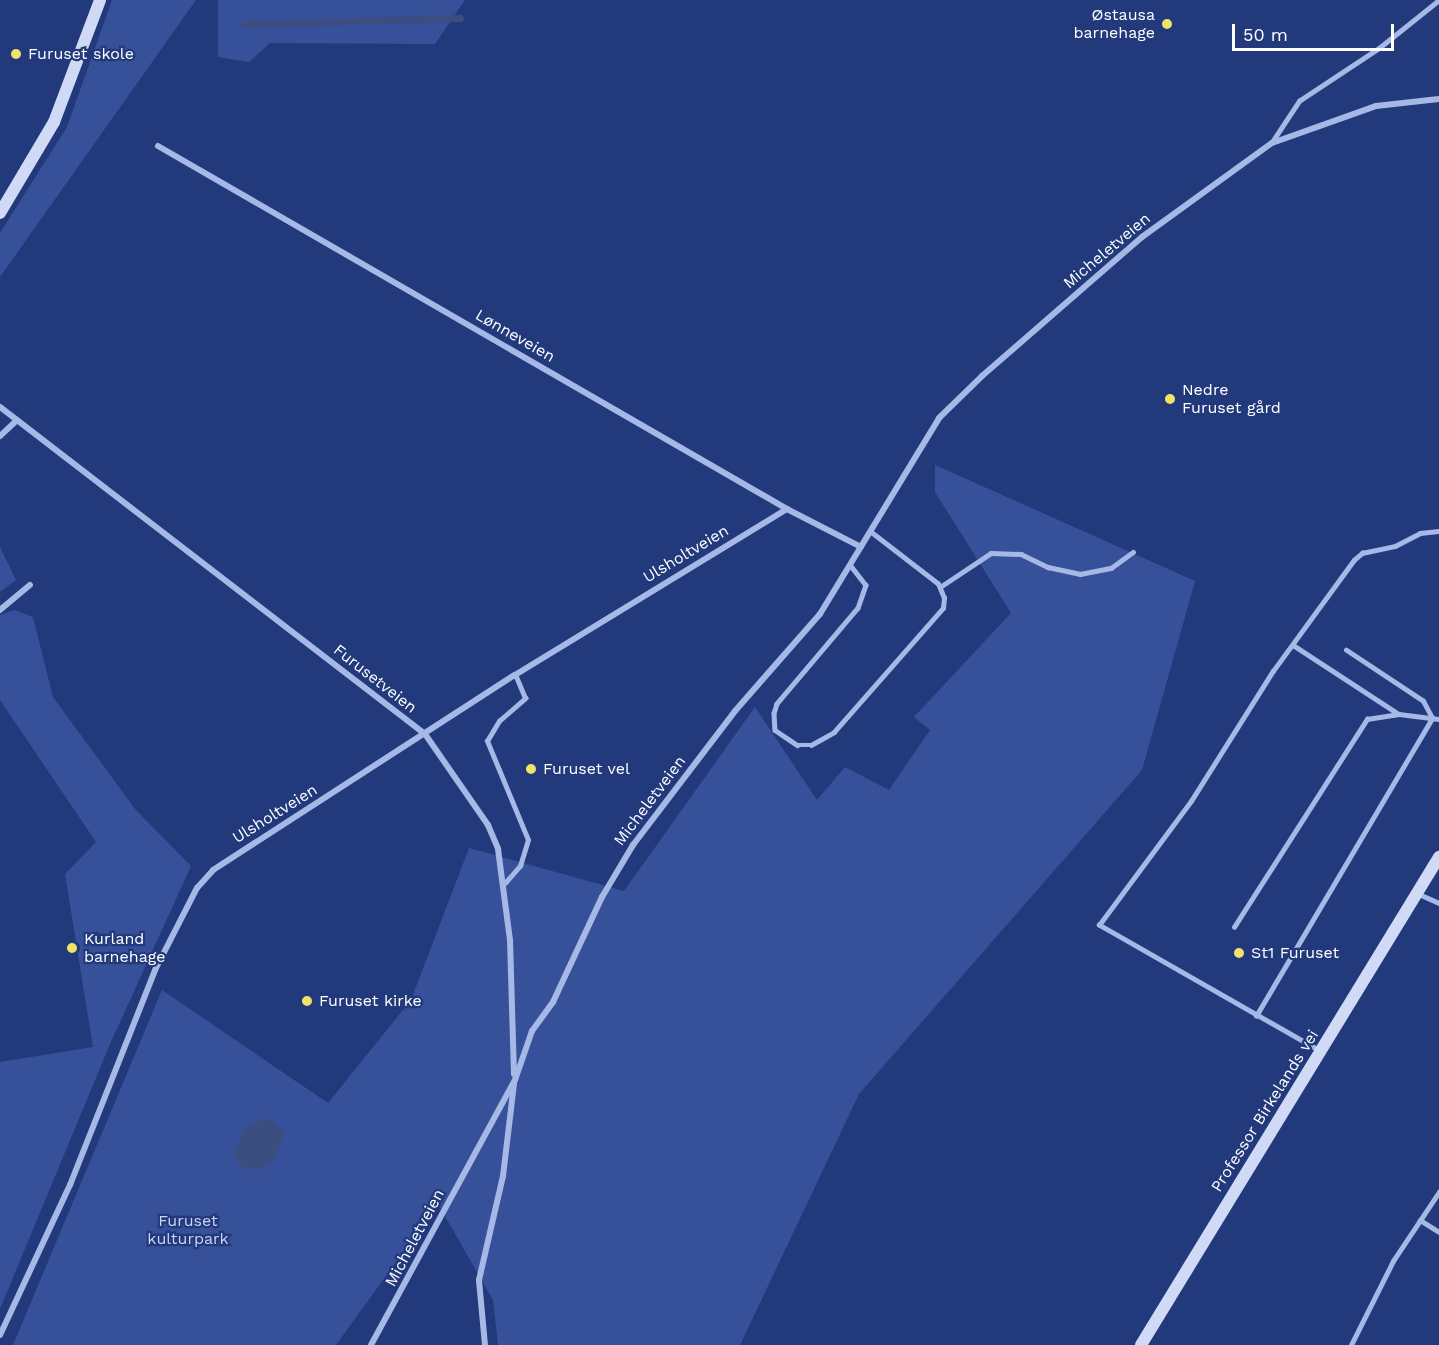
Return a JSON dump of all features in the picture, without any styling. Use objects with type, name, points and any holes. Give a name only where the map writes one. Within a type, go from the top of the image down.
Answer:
[{"type":"main road","points":[[0,213],[54,122],[100,0]]},
{"type":"main road","name":"Professor Birkelands vei","points":[[1141,1345],[1439,856]]},
{"type":"street","name":"Micheletveien","points":[[371,1345],[515,1080],[532,1031],[553,1002],[602,897],[633,845],[735,711],[800,641],[872,533],[939,418],[975,382],[1142,237],[1272,143],[1376,106],[1439,99]]},
{"type":"street","name":"Lønneveien","points":[[158,146],[787,508],[861,547]]},
{"type":"street","name":"Furusetveien","points":[[0,407],[426,734],[488,825],[505,883],[515,1080]]},
{"type":"street","points":[[0,435],[17,420]]},
{"type":"street","name":"Ulsholtveien","points":[[0,1335],[70,1185],[156,968],[197,888],[213,870],[515,675],[787,508]]},
{"type":"street","points":[[0,610],[30,585]]},
{"type":"street","name":"Micheletveien","points":[[485,1345],[479,1280],[503,1176],[515,1080]]},
{"type":"lane","points":[[1272,143],[1299,100],[1379,48],[1439,0]]},
{"type":"lane","points":[[1321,1052],[1099,925],[1191,801],[1293,645],[1362,553],[1395,546],[1420,533],[1439,531]]},
{"type":"lane","points":[[851,566],[866,585],[862,601],[777,704],[774,713],[775,730],[797,745],[811,745],[834,732],[943,608],[940,587],[872,533]]},
{"type":"lane","points":[[940,587],[991,554],[1021,554],[1048,567],[1080,573],[1111,568],[1133,552]]},
{"type":"lane","points":[[1293,645],[1399,714]]},
{"type":"lane","points":[[1346,650],[1423,701],[1432,718]]},
{"type":"lane","points":[[505,883],[520,866],[528,840],[487,741],[499,721],[525,698],[515,675]]},
{"type":"lane","points":[[1234,927],[1367,719],[1399,714],[1439,719]]},
{"type":"lane","points":[[1256,1016],[1432,718]]},
{"type":"lane","points":[[1417,893],[1439,903]]},
{"type":"lane","points":[[1351,1345],[1393,1261],[1439,1192]]},
{"type":"lane","points":[[1420,1220],[1439,1232]]},
{"type":"green space","points":[[112,0],[196,0],[0,277],[0,233],[67,127]]},
{"type":"green space","points":[[218,0],[465,0],[435,44],[270,43],[249,62],[218,57]]},
{"type":"green space","name":"Furuset kulturpark","points":[[935,465],[1195,581],[1142,770],[859,1094],[740,1345],[498,1345],[493,1300],[438,1204],[336,1345],[13,1345],[162,990],[328,1103],[411,1000],[469,848],[624,891],[755,707],[817,800],[845,767],[889,790],[930,730],[914,717],[1011,613],[935,492]]},
{"type":"green space","points":[[0,547],[16,580],[0,592]]},
{"type":"green space","points":[[14,610],[33,617],[53,697],[135,809],[191,866],[110,1044],[0,1309],[0,1062],[93,1047],[65,874],[96,842],[0,700],[0,615]]},
{"type":"shaded area","points":[[269,1118],[284,1133],[274,1161],[260,1170],[244,1167],[234,1157],[245,1127]]},
{"type":"waterway","points":[[246,24],[460,18]]},
{"type":"place","name":"Østausa barnehage","points":[[1167,24]]},
{"type":"place","name":"Furuset skole","points":[[16,54]]},
{"type":"place","name":"Nedre Furuset gård","points":[[1170,399]]},
{"type":"place","name":"Furuset vel","points":[[531,769]]},
{"type":"place","name":"Kurland barnehage","points":[[72,948]]},
{"type":"place","name":"St1 Furuset","points":[[1239,953]]},
{"type":"place","name":"Furuset kirke","points":[[307,1001]]}]
